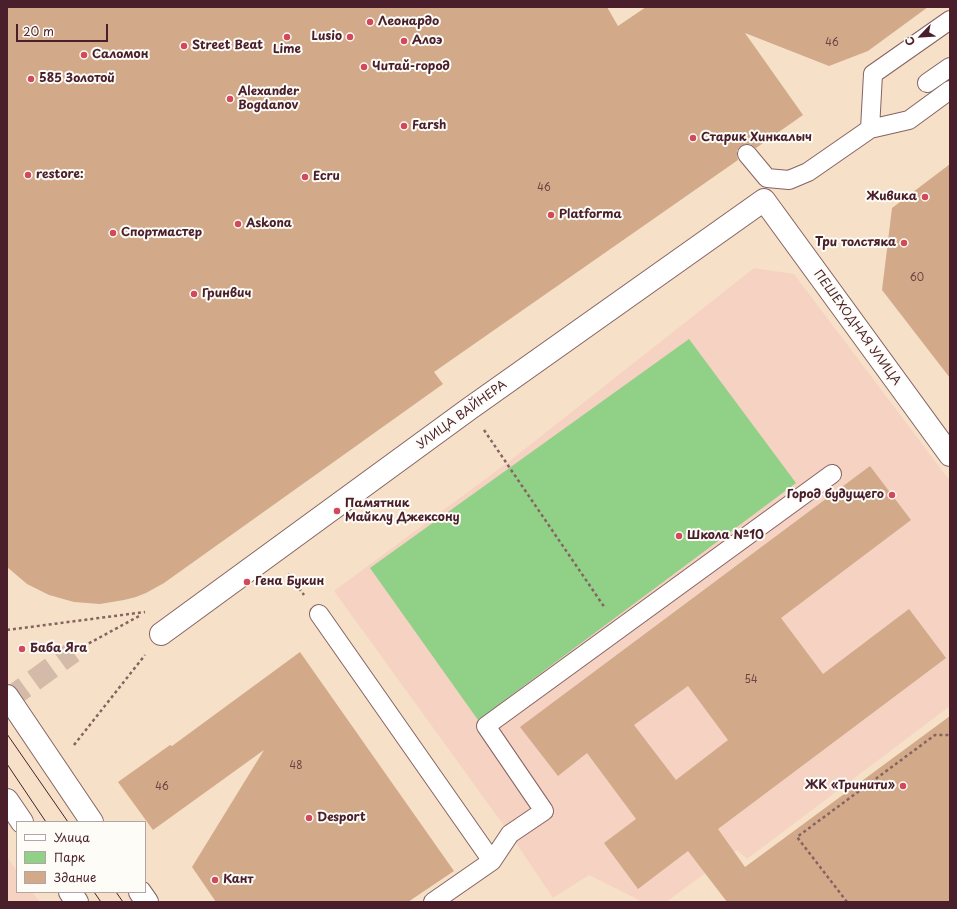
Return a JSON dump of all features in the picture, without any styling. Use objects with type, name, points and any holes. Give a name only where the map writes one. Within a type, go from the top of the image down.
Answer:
[{"type":"street","name":"УЛИЦА ВАЙНЕРА","points":[[161,634],[470,409],[764,200]]},
{"type":"street","name":"ПЕШЕХОДНАЯ УЛИЦА","points":[[764,200],[950,455]]},
{"type":"street","points":[[7,696],[91,821]]},
{"type":"street","points":[[7,800],[21,821]]},
{"type":"street","points":[[71,893],[77,902]]},
{"type":"street","points":[[141,893],[147,902]]},
{"type":"lane","points":[[870,129],[873,74],[950,20]]},
{"type":"lane","points":[[927,83],[950,67]]},
{"type":"lane","points":[[747,154],[767,178],[789,180],[808,172],[870,129],[909,120],[950,90]]},
{"type":"lane","points":[[434,902],[492,861],[510,834],[544,811],[486,726],[832,474]]},
{"type":"lane","points":[[319,614],[492,861]]},
{"type":"path","points":[[470,409],[619,628]]},
{"type":"path","points":[[271,553],[319,614]]},
{"type":"path","points":[[72,747],[161,634],[146,612]]},
{"type":"path","points":[[7,630],[146,612]]},
{"type":"path","points":[[73,652],[146,612]]},
{"type":"path","points":[[847,902],[797,837],[935,735],[950,735]]},
{"type":"shaded area","name":"Школа №10","points":[[754,268],[794,274],[950,481],[950,706],[747,859],[737,850],[666,902],[643,902],[589,875],[553,898],[510,834],[334,591],[507,463]]},
{"type":"shaded area","points":[[7,857],[16,870],[16,893],[33,893],[40,902],[7,902]]},
{"type":"green space","points":[[689,339],[796,483],[478,720],[370,568]]},
{"type":"building","name":"Гринвич","points":[[7,7],[607,7],[618,26],[646,7],[928,7],[868,51],[829,66],[745,33],[803,115],[756,148],[750,144],[741,146],[737,151],[738,160],[434,372],[443,384],[164,583],[136,597],[100,604],[74,602],[49,595],[27,584],[7,567]]},
{"type":"building","points":[[950,164],[950,378],[882,290],[892,208]]},
{"type":"building","points":[[870,466],[911,520],[781,618],[823,674],[909,609],[946,658],[718,829],[745,867],[950,716],[950,902],[727,902],[688,851],[638,889],[604,843],[636,819],[587,753],[558,776],[520,727]],"holes":[[[688,686],[728,740],[676,780],[634,725]]]},
{"type":"building","points":[[300,652],[454,871],[408,902],[216,902],[192,867],[264,750],[153,830],[118,782],[170,745],[172,746]]},
{"type":"tunnel","points":[[7,700],[73,652]]},
{"type":"tram line","points":[[7,734],[67,821]]},
{"type":"tram line","points":[[7,764],[45,821]]},
{"type":"tram line","points":[[95,893],[101,902]]},
{"type":"tram line","points":[[117,893],[123,902]]},
{"type":"place","name":"Леонардо","points":[[370,22]]},
{"type":"place","name":"Lime","points":[[287,37]]},
{"type":"place","name":"Lusio","points":[[350,37]]},
{"type":"place","name":"Алоэ","points":[[404,41]]},
{"type":"place","name":"Street Beat","points":[[184,46]]},
{"type":"place","name":"Саломон","points":[[84,55]]},
{"type":"place","name":"Читай-город","points":[[364,67]]},
{"type":"place","name":"585 Золотой","points":[[31,79]]},
{"type":"place","name":"Alexander Bogdanov","points":[[230,99]]},
{"type":"place","name":"Farsh","points":[[404,126]]},
{"type":"place","name":"Старик Хинкалыч","points":[[693,138]]},
{"type":"place","name":"restore:","points":[[28,175]]},
{"type":"place","name":"Ecru","points":[[305,177]]},
{"type":"place","name":"Живика","points":[[925,197]]},
{"type":"place","name":"Platforma","points":[[551,215]]},
{"type":"place","name":"Askona","points":[[238,224]]},
{"type":"place","name":"Спортмастер","points":[[113,233]]},
{"type":"place","name":"Три толстяка","points":[[904,243]]},
{"type":"place","name":"Гринвич","points":[[194,294]]},
{"type":"place","name":"Город будущего","points":[[892,495]]},
{"type":"place","name":"Памятник Майклу Джексону","points":[[337,511]]},
{"type":"place","name":"Школа №10","points":[[679,536]]},
{"type":"place","name":"Гена Букин","points":[[247,582]]},
{"type":"place","name":"Баба Яга","points":[[22,649]]},
{"type":"place","name":"ЖК «Тринити»","points":[[903,786]]},
{"type":"place","name":"Desport","points":[[309,818]]},
{"type":"place","name":"Кант","points":[[215,880]]}]
